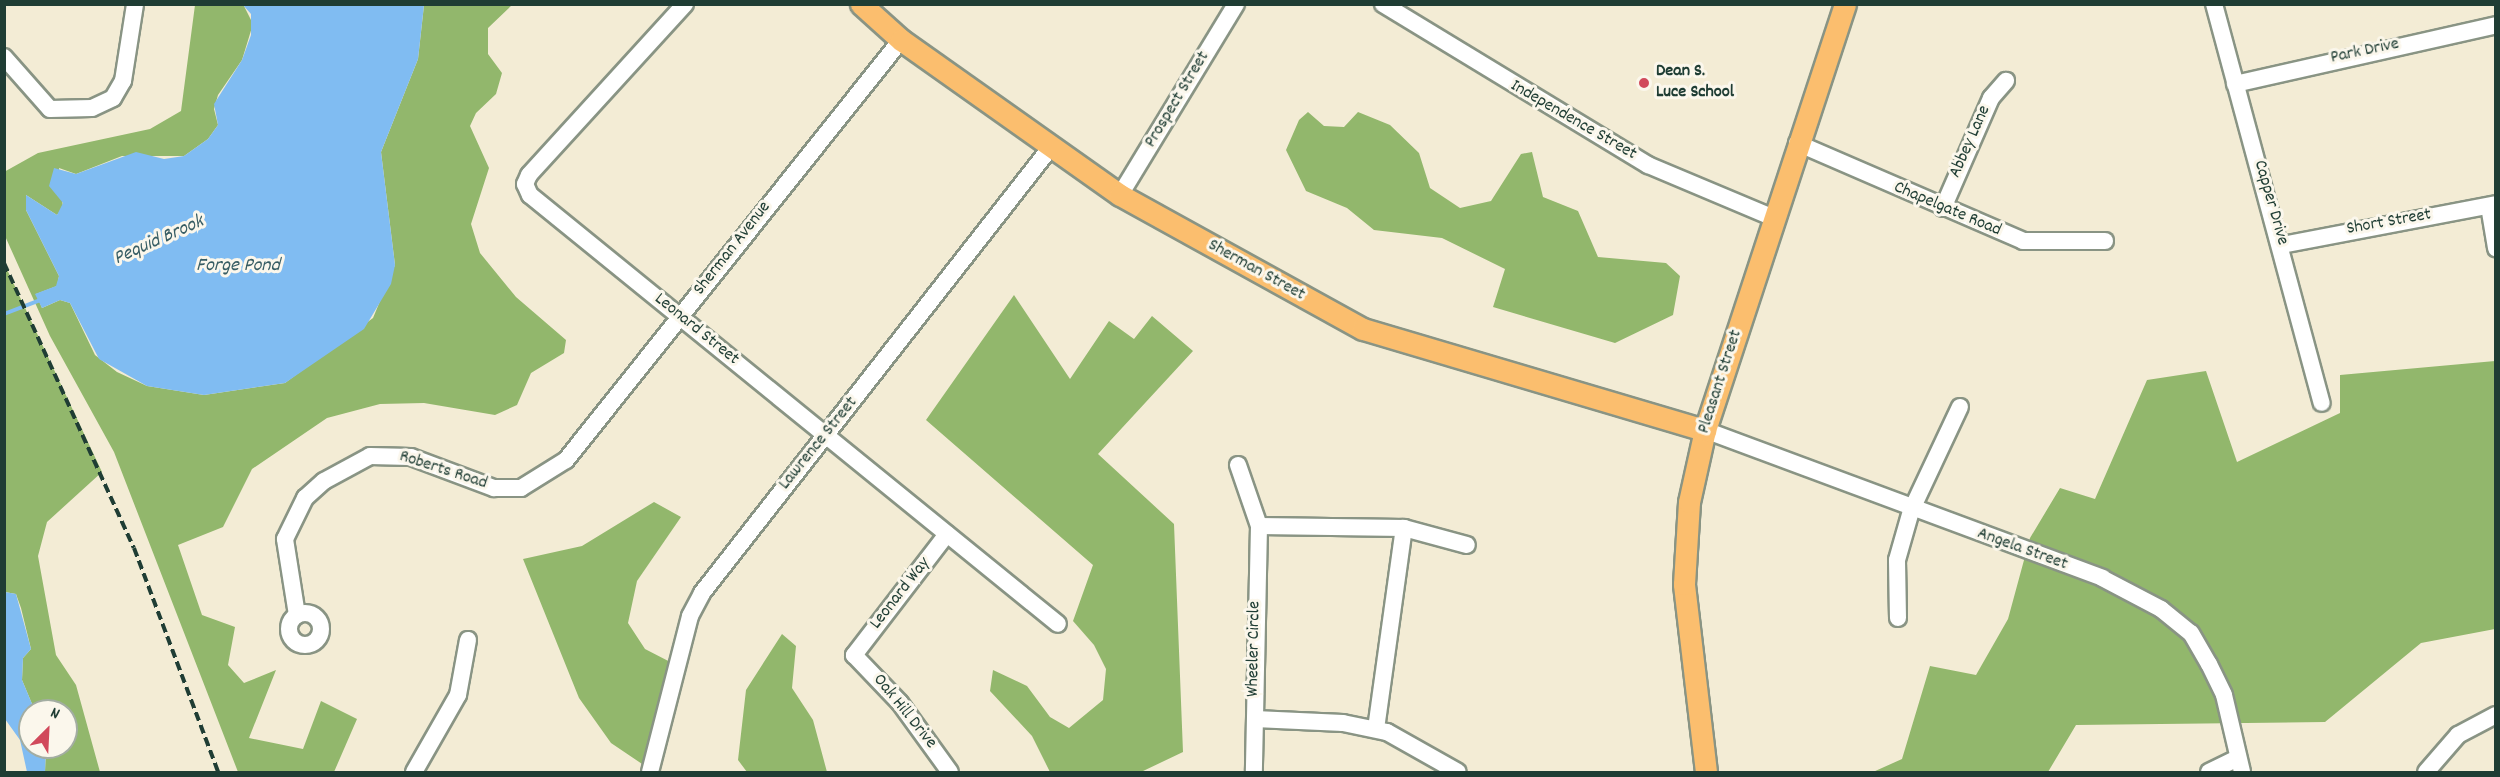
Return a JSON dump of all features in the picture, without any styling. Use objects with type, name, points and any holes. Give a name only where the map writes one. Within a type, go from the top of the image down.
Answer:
[{"type":"main road","name":"Sherman Street","points":[[861,4],[901,40],[1120,195],[1363,329],[1705,430]]},
{"type":"main road","name":"Pleasant Street","points":[[1706,772],[1684,584],[1689,502],[1705,430],[1797,143],[1845,4]]},
{"type":"street","points":[[4,57],[50,109],[92,108],[113,98],[123,81],[135,4]]},
{"type":"street","name":"Leonard Street","points":[[685,4],[525,184],[530,195],[1058,624]]},
{"type":"street","name":"Prospect Street","points":[[1120,195],[1236,4]]},
{"type":"street","name":"Independence Street","points":[[1383,4],[1638,160],[1774,218]]},
{"type":"street","name":"Capper Drive","points":[[2214,4],[2282,245],[2322,403]]},
{"type":"street","name":"Park Drive","points":[[2235,84],[2496,25]]},
{"type":"street","name":"Sherman Avenue","points":[[566,460],[901,40]]},
{"type":"street","name":"Abbey Lane","points":[[1943,208],[1991,98],[2006,81]]},
{"type":"street","name":"Chapelgate Road","points":[[1797,143],[2022,241],[2105,241]]},
{"type":"street","name":"Lawrence Street","points":[[650,772],[690,616],[702,593],[1051,147]]},
{"type":"street","points":[[2492,205],[2496,248]]},
{"type":"street","name":"Short Street","points":[[2282,245],[2492,205]]},
{"type":"street","points":[[1898,618],[1896,568],[1911,511],[1960,407]]},
{"type":"street","name":"Angela Street","points":[[1705,430],[1911,511],[2102,578],[2161,609],[2191,633],[2224,695],[2240,765]]},
{"type":"street","name":"Roberts Road","points":[[297,615],[285,560],[289,523],[305,498],[355,462],[370,456],[411,457],[494,488],[521,488],[566,460]]},
{"type":"street","name":"Wheeler Circle","points":[[1238,465],[1259,526],[1254,772]]},
{"type":"street","points":[[1259,526],[1404,528],[1467,545]]},
{"type":"street","points":[[1376,729],[1404,528]]},
{"type":"street","name":"Leonard Way","points":[[854,655],[947,534]]},
{"type":"street","points":[[414,772],[458,695],[468,640]]},
{"type":"street","name":"Oak Hill Drive","points":[[854,655],[900,703],[951,772],[966,772]]},
{"type":"street","points":[[2426,772],[2458,735],[2496,715]]},
{"type":"street","points":[[1255,719],[1376,729],[1458,772]]},
{"type":"street","points":[[2209,772],[2240,765]]},
{"type":"green space","points":[[243,4],[253,24],[242,60],[218,95],[214,109],[218,125],[208,139],[184,156],[122,156],[76,174],[59,168],[63,208],[57,215],[26,195],[26,210],[59,276],[57,286],[36,294],[42,308],[60,300],[70,303],[95,355],[117,372],[147,386],[204,395],[285,383],[373,318],[395,265],[381,152],[418,59],[424,5],[512,5],[488,28],[488,54],[502,73],[496,94],[476,113],[470,126],[489,168],[471,224],[480,253],[516,297],[566,340],[564,353],[531,373],[517,405],[495,415],[424,403],[380,404],[327,418],[252,469],[223,527],[178,545],[202,615],[235,627],[228,665],[244,683],[276,670],[249,738],[303,749],[321,701],[357,719],[334,772],[238,772],[114,452],[50,336],[5,236],[4,172],[38,153],[150,129],[181,111],[195,5]]},
{"type":"green space","points":[[1308,112],[1324,126],[1344,127],[1358,112],[1390,125],[1419,153],[1430,188],[1460,208],[1491,201],[1521,154],[1532,152],[1543,197],[1578,211],[1598,257],[1666,263],[1680,276],[1673,315],[1615,343],[1493,307],[1505,269],[1442,238],[1374,230],[1347,208],[1306,191],[1286,150],[1299,120]]},
{"type":"green space","points":[[4,263],[102,472],[47,522],[38,556],[56,655],[76,685],[100,772],[45,772],[46,759],[78,759],[78,699],[30,699],[22,680],[23,658],[31,649],[16,594],[5,592]]},
{"type":"green space","points":[[1014,295],[1070,379],[1109,321],[1134,339],[1152,316],[1193,351],[1098,454],[1174,524],[1183,752],[1141,772],[1050,772],[1032,736],[990,691],[993,670],[1027,686],[1050,717],[1069,728],[1103,700],[1106,669],[1094,645],[1073,621],[1093,565],[926,420]]},
{"type":"green space","points":[[2495,361],[2495,629],[2421,643],[2325,722],[2076,725],[2048,772],[1873,772],[1902,759],[1930,666],[1976,675],[2008,619],[2030,538],[2060,488],[2095,499],[2147,380],[2206,371],[2237,462],[2340,413],[2340,375]]},
{"type":"green space","points":[[654,502],[681,517],[637,581],[628,623],[645,649],[678,666],[651,770],[611,743],[579,698],[523,559],[582,546]]},
{"type":"green space","points":[[782,634],[796,646],[792,688],[813,720],[827,772],[747,772],[738,760],[746,690]]},
{"type":"water","name":"Forge Pond","points":[[243,5],[424,5],[418,59],[381,152],[395,265],[391,284],[364,329],[285,383],[204,395],[147,386],[99,359],[70,303],[60,300],[42,308],[35,294],[56,286],[59,276],[26,210],[26,195],[57,215],[63,203],[49,186],[54,168],[76,174],[136,152],[164,159],[184,156],[208,139],[218,125],[214,104],[242,60],[251,35],[251,14]]},
{"type":"water","points":[[5,592],[16,594],[31,649],[23,658],[22,680],[30,699],[18,699],[18,737],[5,719]]},
{"type":"water","points":[[24,759],[46,759],[45,772],[27,772]]},
{"type":"waterway","name":"Pequid Brook","points":[[4,314],[41,300]]},
{"type":"railway","points":[[4,263],[134,548],[218,772]]},
{"type":"place","name":"Dean S. Luce School","points":[[1644,83]]}]
